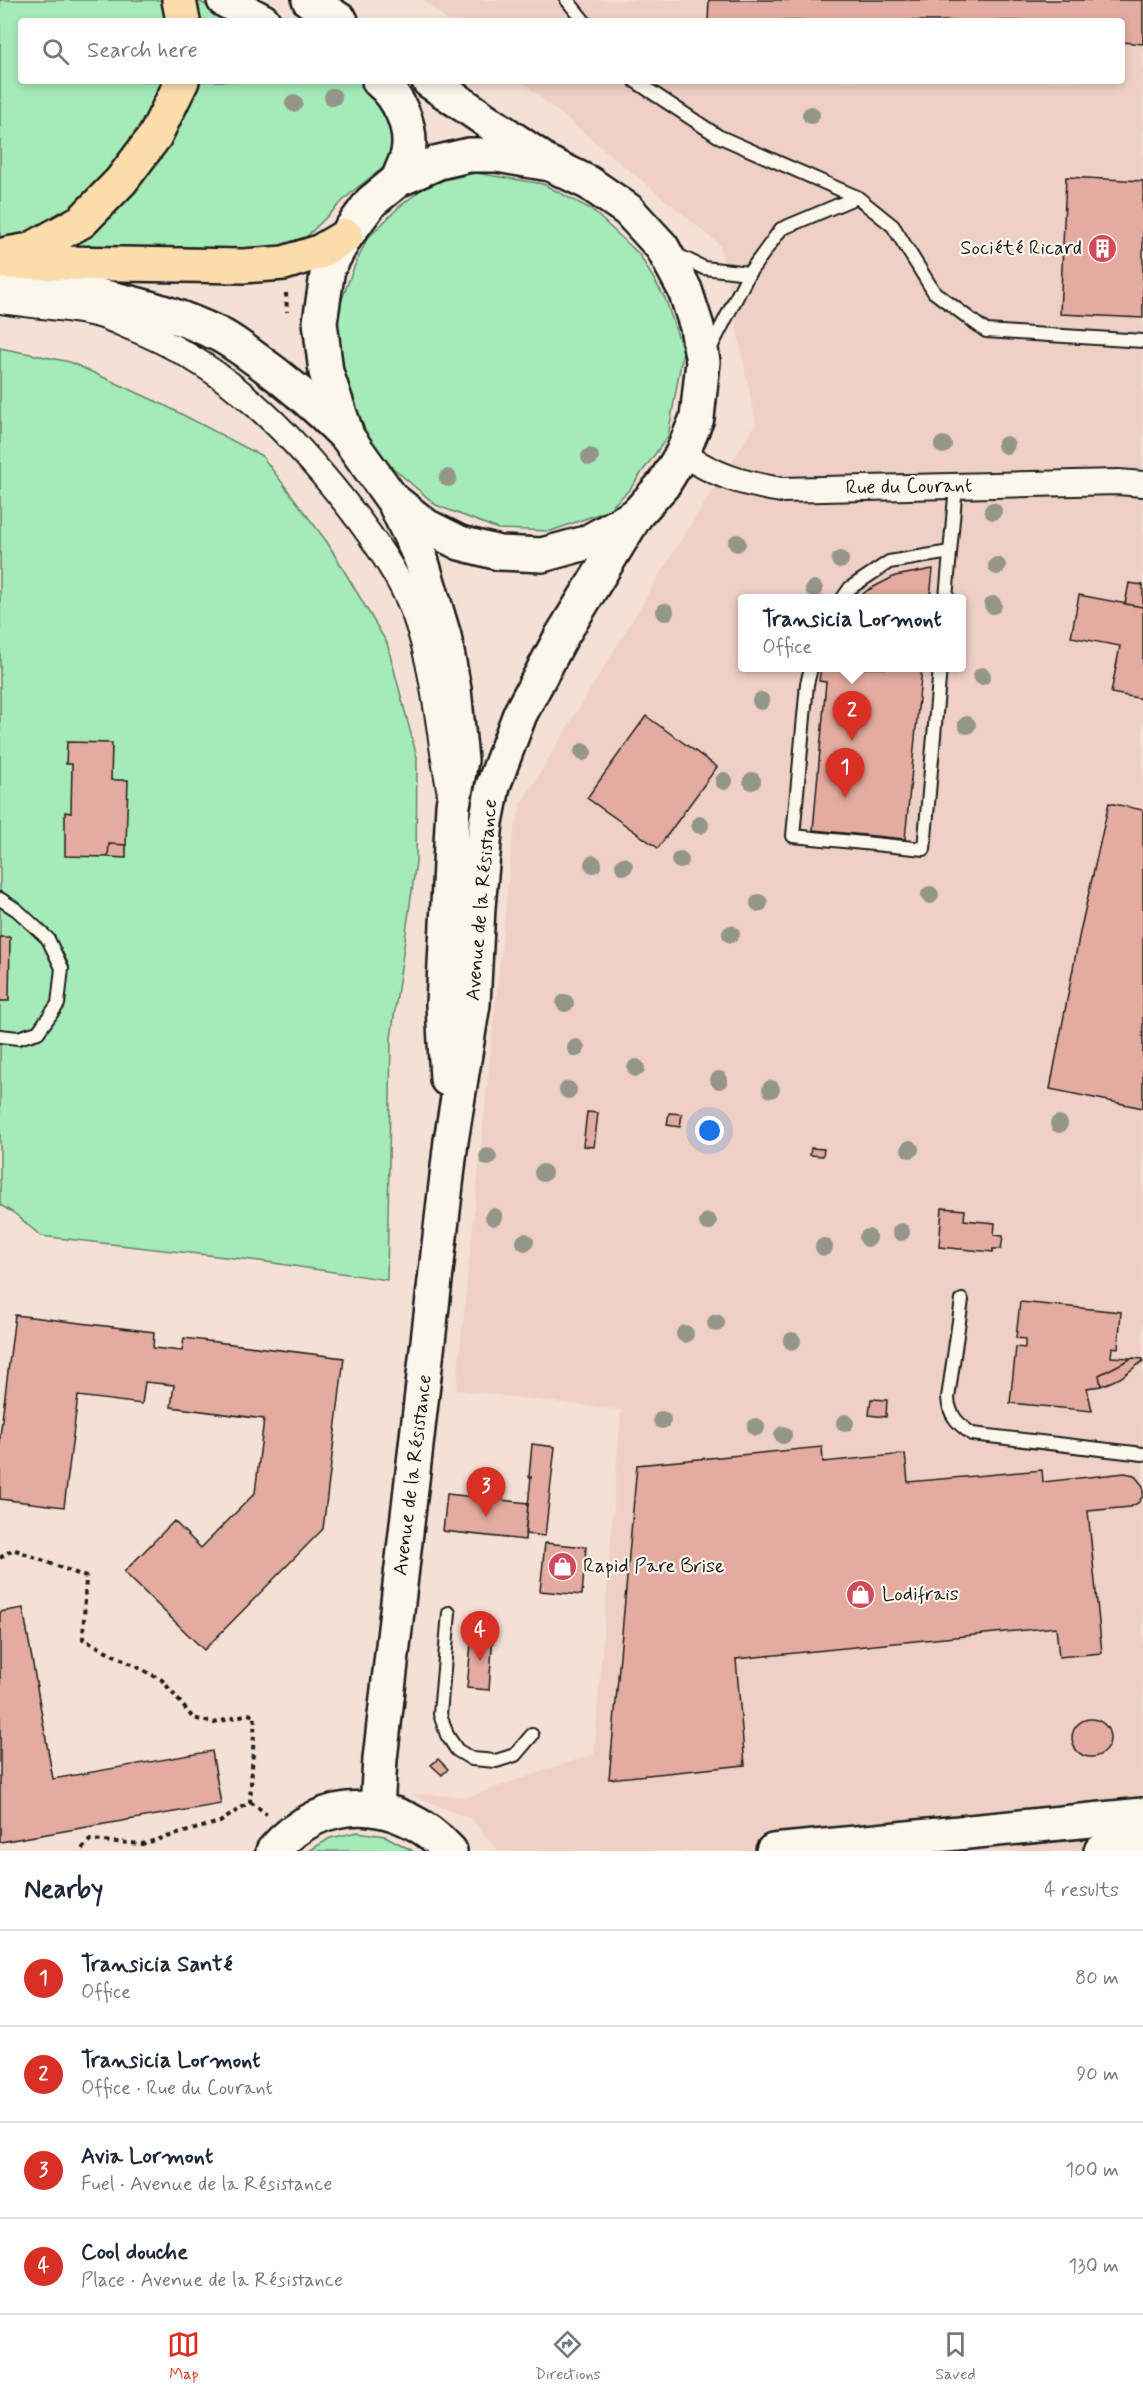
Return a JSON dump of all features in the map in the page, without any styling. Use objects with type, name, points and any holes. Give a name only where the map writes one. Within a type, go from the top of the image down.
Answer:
[{"type":"highway","points":[[179,0],[182,18]]},
{"type":"highway","points":[[0,256],[30,250],[82,220],[121,181],[155,136],[181,84]]},
{"type":"highway","points":[[0,262],[243,266],[284,263],[319,252],[346,236]]},
{"type":"main road","points":[[224,0],[257,18]]},
{"type":"main road","points":[[309,0],[336,18]]},
{"type":"main road","points":[[383,84],[389,89],[404,116],[407,134],[408,152],[398,180]]},
{"type":"main road","points":[[0,286],[22,286],[104,297],[168,314],[220,335],[284,378],[318,408],[348,438],[392,499],[426,526],[460,543],[500,553],[542,555],[586,543],[636,515],[663,486],[682,454],[697,417],[703,362],[697,327],[685,290],[662,247],[628,210],[589,183],[550,164],[433,84]]},
{"type":"main road","points":[[348,438],[327,372],[320,322],[328,268],[346,236],[371,202],[398,180],[439,162],[469,156],[497,155],[550,164]]},
{"type":"main road","name":"Avenue de la Résistance","points":[[392,499],[421,559],[444,636],[454,690],[461,760],[453,805],[443,1004],[451,1141]]},
{"type":"main road","name":"Avenue de la Résistance","points":[[377,1809],[380,1759],[451,1141],[473,1004],[477,907],[486,822],[493,786],[520,714],[561,637],[636,515]]},
{"type":"main road","points":[[273,1851],[286,1836],[313,1818],[345,1809],[377,1809],[408,1817],[434,1834],[450,1851]]},
{"type":"main road","points":[[791,1850],[1143,1815]]},
{"type":"main road","points":[[1101,1851],[1143,1847]]},
{"type":"street","name":"Avenue de la Résistance","points":[[0,301],[99,315],[153,336],[199,361],[250,399],[302,449],[354,512],[408,599],[423,642],[434,692],[453,805]]},
{"type":"street","name":"Rue du Courant","points":[[682,454],[723,477],[781,490],[1118,482],[1143,484]]},
{"type":"lane","points":[[567,0],[582,18]]},
{"type":"lane","points":[[640,84],[718,136],[857,197],[893,226],[934,292],[986,331],[1143,341]]},
{"type":"lane","points":[[703,362],[749,273],[781,229],[857,197]]},
{"type":"lane","points":[[662,247],[704,268],[749,273]]},
{"type":"lane","points":[[946,594],[956,486]]},
{"type":"lane","points":[[846,594],[850,588],[889,562],[950,552]]},
{"type":"lane","points":[[810,672],[793,836],[924,849],[940,672]]},
{"type":"lane","points":[[0,899],[48,939],[62,968],[58,1004],[38,1032],[18,1038],[0,1036]]},
{"type":"lane","points":[[962,1300],[948,1398],[949,1408],[957,1423],[972,1434],[1143,1454]]},
{"type":"lane","points":[[449,1613],[440,1714],[447,1735],[457,1750],[472,1759],[496,1761],[515,1755],[532,1735]]},
{"type":"path","points":[[0,1558],[13,1549],[86,1577],[83,1639],[162,1680],[193,1718],[214,1723],[248,1714],[255,1716],[250,1802]]},
{"type":"path","points":[[250,1802],[267,1814]]},
{"type":"path","points":[[80,1851],[90,1840],[142,1844],[220,1822],[250,1802]]},
{"type":"shaded area","points":[[423,0],[1143,0],[1143,1851],[499,1851],[471,1819],[410,1794],[468,1797],[594,1754],[621,1410],[456,1390],[512,843],[521,804],[684,535],[756,424],[720,245],[525,84],[1125,84],[1125,18],[444,18]]},
{"type":"green space","points":[[0,0],[168,0],[169,18],[18,18],[18,84],[162,84],[146,123],[129,152],[75,208],[39,234],[0,244]]},
{"type":"green space","points":[[191,0],[197,0],[229,18],[191,18]]},
{"type":"green space","points":[[186,84],[368,84],[386,101],[395,142],[384,167],[353,191],[298,245],[218,252],[57,251]]},
{"type":"green space","points":[[476,173],[543,184],[591,209],[639,254],[665,298],[683,351],[668,436],[630,489],[607,511],[551,531],[498,529],[436,505],[378,455],[352,406],[340,361],[337,313],[367,239],[399,207],[430,183]]},
{"type":"green space","points":[[0,348],[70,362],[164,405],[262,456],[327,542],[387,643],[417,757],[416,862],[391,1038],[387,1280],[260,1261],[41,1236],[14,1213],[0,1205]]},
{"type":"green space","points":[[358,1832],[385,1836],[413,1851],[309,1851],[330,1838]]},
{"type":"building","points":[[709,0],[1143,0],[1143,44],[1125,42],[1125,18],[708,18]]},
{"type":"building","name":"Société Ricard","points":[[1066,177],[1143,181],[1143,318],[1060,314]]},
{"type":"building","points":[[933,569],[930,594],[863,594],[895,576]]},
{"type":"building","points":[[1129,583],[1143,585],[1143,607],[1125,604]]},
{"type":"building","points":[[1079,595],[1143,607],[1143,699],[1111,693],[1120,646],[1071,637]]},
{"type":"building","points":[[820,672],[922,672],[905,839],[813,830],[826,682],[819,681]]},
{"type":"building","points":[[646,716],[717,767],[658,848],[587,798]]},
{"type":"building","points":[[67,742],[112,743],[111,780],[128,780],[126,845],[109,844],[108,857],[65,856],[65,812],[71,813],[72,764],[66,764]]},
{"type":"building","points":[[1109,803],[1143,810],[1143,1108],[1050,1089],[1080,932]]},
{"type":"building","points":[[109,844],[126,845],[126,858],[108,857]]},
{"type":"building","points":[[0,937],[10,937],[9,1001],[0,1001]]},
{"type":"building","points":[[587,1112],[598,1113],[594,1147],[583,1146]]},
{"type":"building","points":[[669,1113],[682,1114],[680,1127],[667,1125]]},
{"type":"building","points":[[811,1148],[824,1149],[823,1156],[810,1155]]},
{"type":"building","points":[[942,1208],[965,1210],[964,1220],[995,1223],[994,1235],[1003,1236],[1001,1249],[993,1249],[993,1252],[939,1247]]},
{"type":"building","points":[[1020,1302],[1121,1312],[1118,1348],[1112,1347],[1111,1357],[1132,1358],[1099,1375],[1101,1386],[1087,1388],[1092,1411],[1010,1403],[1016,1347],[1025,1348],[1025,1339],[1016,1338]]},
{"type":"building","points":[[15,1315],[154,1332],[153,1348],[182,1351],[184,1338],[344,1358],[323,1529],[204,1650],[124,1572],[174,1521],[201,1548],[255,1493],[264,1419],[171,1407],[174,1385],[145,1382],[142,1404],[78,1396],[64,1507],[0,1499],[0,1436]]},
{"type":"building","points":[[1132,1358],[1143,1359],[1143,1361],[1120,1378],[1101,1386],[1099,1375]]},
{"type":"building","points":[[871,1399],[887,1400],[886,1417],[869,1415]]},
{"type":"building","points":[[532,1444],[555,1447],[545,1536],[525,1534]]},
{"type":"building","name":"Lodifrais","points":[[822,1447],[823,1462],[905,1454],[908,1482],[1042,1470],[1043,1482],[1125,1473],[1134,1475],[1143,1486],[1143,1496],[1138,1503],[1130,1507],[1088,1511],[1102,1653],[1059,1657],[1056,1627],[736,1659],[745,1765],[609,1779],[637,1465]]},
{"type":"building","points":[[447,1494],[528,1503],[525,1540],[443,1531]]},
{"type":"building","points":[[545,1543],[586,1547],[582,1595],[540,1591]]},
{"type":"building","points":[[23,1608],[53,1779],[212,1751],[221,1804],[0,1842],[0,1612]]},
{"type":"building","points":[[472,1632],[493,1634],[489,1690],[467,1688]]},
{"type":"building","points":[[1091,1719],[1105,1724],[1110,1738],[1105,1752],[1091,1757],[1077,1752],[1072,1738],[1077,1724]]},
{"type":"building","points":[[438,1759],[448,1769],[442,1775],[431,1765]]},
{"type":"place","name":"Société Ricard","points":[[1103,248]]},
{"type":"place","name":"Transicia Lormont","points":[[852,741]]},
{"type":"place","name":"Transicia Santé","points":[[845,798]]},
{"type":"place","name":"Avia Lormont","points":[[486,1517]]},
{"type":"place","name":"Rapid Pare Brise","points":[[562,1566]]},
{"type":"place","name":"Lodifrais","points":[[861,1594]]},
{"type":"place","name":"Cool douche","points":[[480,1661]]}]
